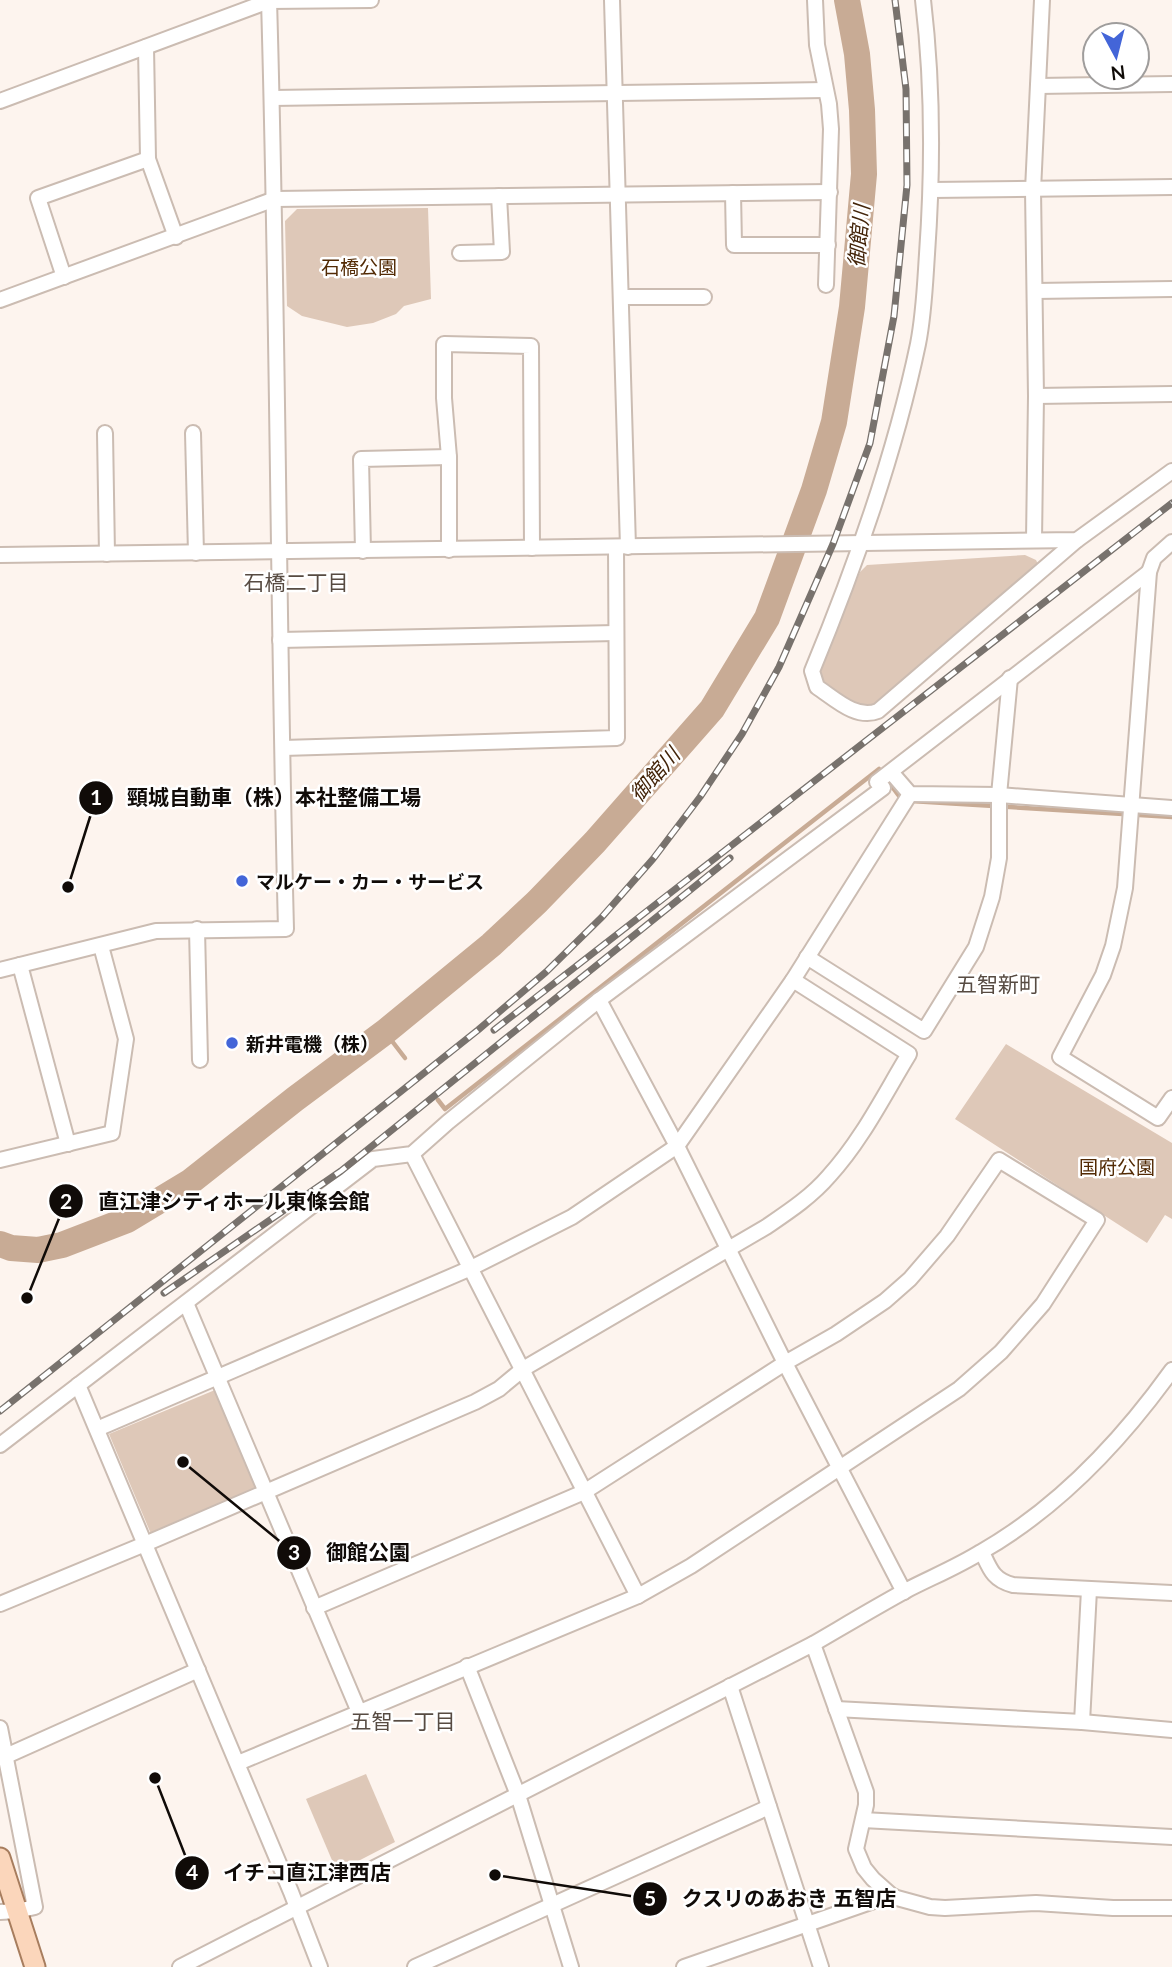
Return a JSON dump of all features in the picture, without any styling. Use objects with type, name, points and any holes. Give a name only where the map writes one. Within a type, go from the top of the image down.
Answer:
[{"type":"main road","points":[[0,1858],[8,1912],[35,1967]]},
{"type":"street","points":[[0,101],[269,0],[371,0]]},
{"type":"street","points":[[0,970],[156,931],[286,929],[275,199],[269,0]]},
{"type":"street","points":[[283,748],[617,738],[616,633],[622,547],[621,297],[612,0]]},
{"type":"street","points":[[815,0],[817,45],[829,104],[831,129],[827,285]]},
{"type":"street","points":[[923,0],[930,56],[932,190],[918,343],[897,429],[859,544],[811,671],[817,687],[858,713],[871,713],[884,706],[1077,540],[1172,471]]},
{"type":"street","points":[[1034,541],[1036,396],[1033,190],[1042,0]]},
{"type":"street","points":[[145,47],[148,159],[176,237]]},
{"type":"street","points":[[1038,86],[1172,84]]},
{"type":"street","points":[[272,98],[825,90]]},
{"type":"street","points":[[64,277],[38,198],[148,159]]},
{"type":"street","points":[[932,190],[1172,187]]},
{"type":"street","points":[[0,300],[275,199],[830,192]]},
{"type":"street","points":[[733,193],[734,245],[828,245]]},
{"type":"street","points":[[460,253],[502,252],[499,196]]},
{"type":"street","points":[[1035,291],[1172,289]]},
{"type":"street","points":[[621,297],[704,297]]},
{"type":"street","points":[[449,550],[449,457],[444,398],[444,344],[531,346],[532,548]]},
{"type":"street","points":[[1036,396],[1172,394]]},
{"type":"street","points":[[105,433],[107,554]]},
{"type":"street","points":[[193,433],[196,553]]},
{"type":"street","points":[[363,551],[361,459],[449,457]]},
{"type":"street","points":[[0,555],[1077,540]]},
{"type":"street","points":[[1172,542],[1166,553],[1154,558],[1149,572],[1125,888],[1113,946],[1103,975],[1060,1057],[1158,1118],[1172,1098]]},
{"type":"street","points":[[0,1445],[373,1159],[412,1154],[599,1000],[883,788],[877,782],[1149,572]]},
{"type":"street","points":[[280,640],[616,633]]},
{"type":"street","points":[[807,957],[924,1031],[976,947],[986,919],[999,858],[999,796],[1010,678]]},
{"type":"street","points":[[891,772],[910,794],[999,796],[1172,808]]},
{"type":"street","points":[[97,1429],[471,1268],[572,1216],[677,1146],[793,980],[910,794]]},
{"type":"street","points":[[197,929],[200,1060]]},
{"type":"street","points":[[0,1160],[111,1133],[125,1039],[101,946]]},
{"type":"street","points":[[20,965],[68,1144]]},
{"type":"street","points":[[0,1604],[499,1390],[523,1369],[777,1220],[799,1204],[828,1178],[848,1154],[909,1054],[793,980]]},
{"type":"street","points":[[599,1000],[677,1146],[785,1363],[904,1592]]},
{"type":"street","points":[[412,1154],[638,1596]]},
{"type":"street","points":[[238,1763],[638,1596],[691,1566],[959,1389],[1001,1352],[1043,1304],[1097,1220],[999,1160],[947,1236],[910,1279],[885,1301],[836,1334],[785,1363],[584,1492],[314,1608]]},
{"type":"street","points":[[186,1303],[359,1712]]},
{"type":"street","points":[[180,1967],[813,1644],[904,1592],[982,1552],[1032,1518],[1090,1467],[1124,1432],[1172,1370]]},
{"type":"street","points":[[78,1385],[238,1763],[320,1967]]},
{"type":"street","points":[[982,1552],[993,1576],[1002,1582],[1088,1590],[1172,1592]]},
{"type":"street","points":[[1082,1722],[1088,1590]]},
{"type":"street","points":[[813,1644],[866,1792],[856,1849],[873,1879],[891,1895],[930,1907],[1036,1903],[1113,1908],[1172,1908]]},
{"type":"street","points":[[467,1666],[518,1795],[571,1967]]},
{"type":"street","points":[[6,1756],[198,1670]]},
{"type":"street","points":[[730,1686],[821,1967]]},
{"type":"street","points":[[836,1709],[1082,1722],[1172,1730]]},
{"type":"street","points":[[0,1728],[35,1907],[8,1912]]},
{"type":"street","points":[[415,1967],[769,1807]]},
{"type":"street","points":[[863,1820],[1172,1837]]},
{"type":"street","points":[[684,1967],[891,1895]]},
{"type":"green space","name":"石橋公園","points":[[428,208],[431,299],[404,306],[396,314],[373,323],[347,327],[302,316],[287,306],[285,221],[297,209]]},
{"type":"green space","points":[[1025,555],[1036,560],[1038,564],[877,703],[863,707],[835,692],[820,676],[818,668],[860,572],[867,565]]},
{"type":"green space","name":"国府公園","points":[[1006,1044],[1172,1143],[1172,1219],[1165,1215],[1147,1243],[955,1119]]},
{"type":"green space","points":[[215,1390],[257,1490],[151,1534],[109,1434]]},
{"type":"green space","points":[[366,1774],[395,1842],[337,1872],[306,1799]]},
{"type":"waterway","name":"御館川","points":[[0,1244],[11,1248],[38,1250],[62,1245],[127,1220],[190,1182],[385,1032],[491,945],[595,842],[712,709],[767,618],[814,490],[834,422],[852,307],[864,174],[857,54],[847,0]]},
{"type":"waterway","points":[[438,1100],[445,1109],[879,769],[882,773]]},
{"type":"waterway","points":[[887,780],[902,800]]},
{"type":"waterway","points":[[911,801],[1172,817]]},
{"type":"waterway","points":[[385,1032],[405,1058]]},
{"type":"railway","points":[[0,1411],[478,1030],[546,972],[602,917],[653,859],[700,797],[742,734],[779,667],[833,544],[870,443],[894,316],[907,185],[906,89],[895,0]]},
{"type":"railway","points":[[494,1030],[1172,503]]},
{"type":"railway","points":[[164,1293],[341,1171],[730,858]]},
{"type":"place","name":"マルケー・カー・サービス","points":[[242,881]]},
{"type":"place","name":"頸城自動車（株）本社整備工場","points":[[68,887]]},
{"type":"place","name":"新井電機（株）","points":[[232,1043]]},
{"type":"place","name":"直江津シティホール東條会館","points":[[27,1298]]},
{"type":"place","name":"御館公園","points":[[183,1462]]},
{"type":"place","name":"イチコ直江津西店","points":[[155,1778]]},
{"type":"place","name":"クスリのあおき 五智店","points":[[495,1875]]},
{"type":"district","name":"石橋二丁目","points":[[296,581]]},
{"type":"district","name":"五智新町","points":[[998,983]]},
{"type":"district","name":"五智一丁目","points":[[403,1720]]}]
